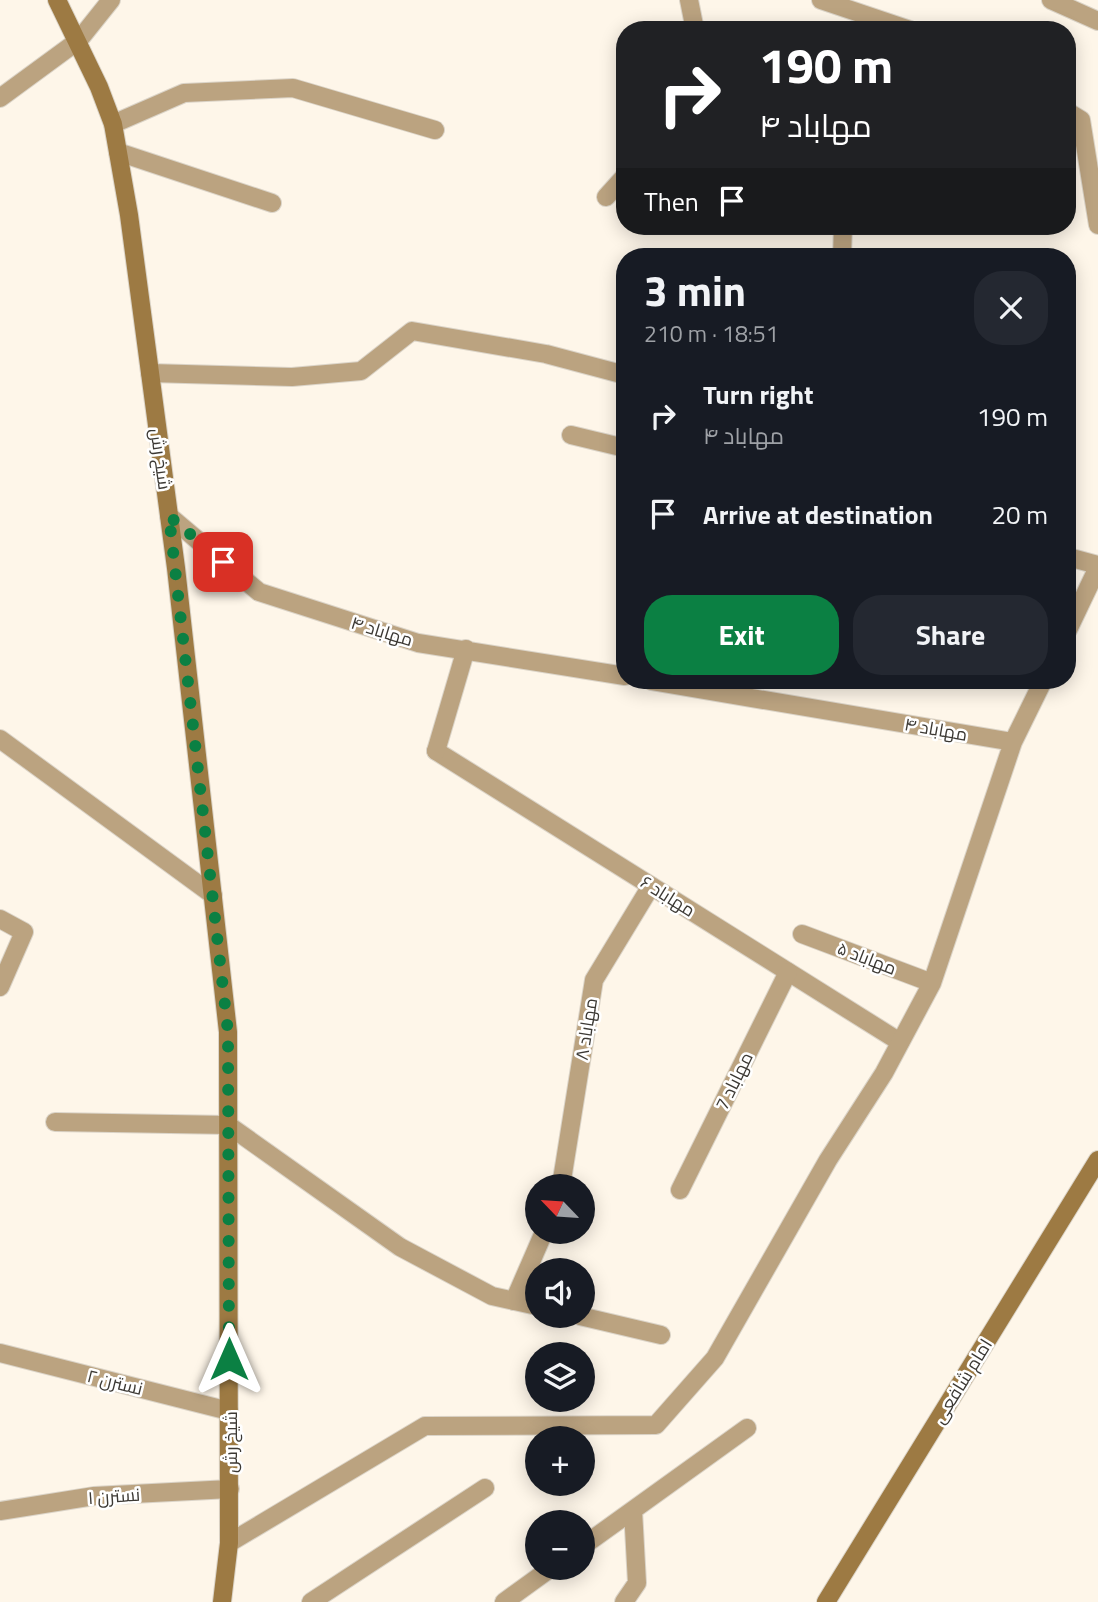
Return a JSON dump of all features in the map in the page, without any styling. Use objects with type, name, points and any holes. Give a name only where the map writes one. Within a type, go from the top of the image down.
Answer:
[{"type":"street","name":"شیخ رش","points":[[57,0],[79,40],[113,124],[118,152],[169,516],[228,1032],[230,1489],[229,1543],[222,1602]]},
{"type":"street","points":[[0,98],[79,40],[111,0]]},
{"type":"street","points":[[689,0],[693,21]]},
{"type":"street","points":[[821,0],[883,21]]},
{"type":"street","points":[[856,12],[870,0]]},
{"type":"street","points":[[1051,0],[1098,21]]},
{"type":"street","points":[[113,124],[184,93],[293,88],[435,130]]},
{"type":"street","points":[[1076,117],[1081,120],[1098,225]]},
{"type":"street","points":[[118,152],[272,203]]},
{"type":"street","points":[[606,197],[616,186]]},
{"type":"street","points":[[150,373],[292,377],[361,371],[412,331],[546,354],[616,373]]},
{"type":"street","points":[[571,435],[616,446]]},
{"type":"street","name":"مهاباد ۴","points":[[169,516],[259,592],[418,643],[616,674]]},
{"type":"street","points":[[1076,559],[1098,566],[1076,613]]},
{"type":"street","name":"مهاباد ۶","points":[[466,649],[436,751],[900,1042]]},
{"type":"street","name":"مهاباد ۴","points":[[698,689],[1013,742]]},
{"type":"street","points":[[229,1543],[425,1426],[656,1425],[715,1358],[828,1160],[884,1073],[932,983],[1013,742],[1039,689]]},
{"type":"street","points":[[0,739],[212,895]]},
{"type":"street","name":"مهاباد ۸","points":[[563,1174],[594,979],[651,886]]},
{"type":"street","points":[[0,919],[23,932],[0,987]]},
{"type":"street","name":"مهاباد ۵","points":[[803,934],[932,983]]},
{"type":"street","name":"مهاباد 7","points":[[680,1190],[788,971]]},
{"type":"street","points":[[55,1122],[228,1125],[400,1247],[492,1296],[525,1303]]},
{"type":"street","name":"امام شافعی","points":[[826,1602],[1098,1160]]},
{"type":"street","points":[[514,1301],[539,1244]]},
{"type":"street","points":[[595,1320],[661,1335]]},
{"type":"street","name":"نسترن ۲","points":[[0,1353],[229,1411]]},
{"type":"street","points":[[595,1537],[747,1428]]},
{"type":"street","points":[[310,1602],[485,1488]]},
{"type":"street","name":"نسترن ۱","points":[[0,1511],[94,1496],[230,1489]]},
{"type":"street","points":[[624,1602],[637,1583],[633,1510]]},
{"type":"street","points":[[504,1602],[534,1580]]},
{"type":"route","points":[[223,562],[169,516],[228,1032],[229,1359]]}]
